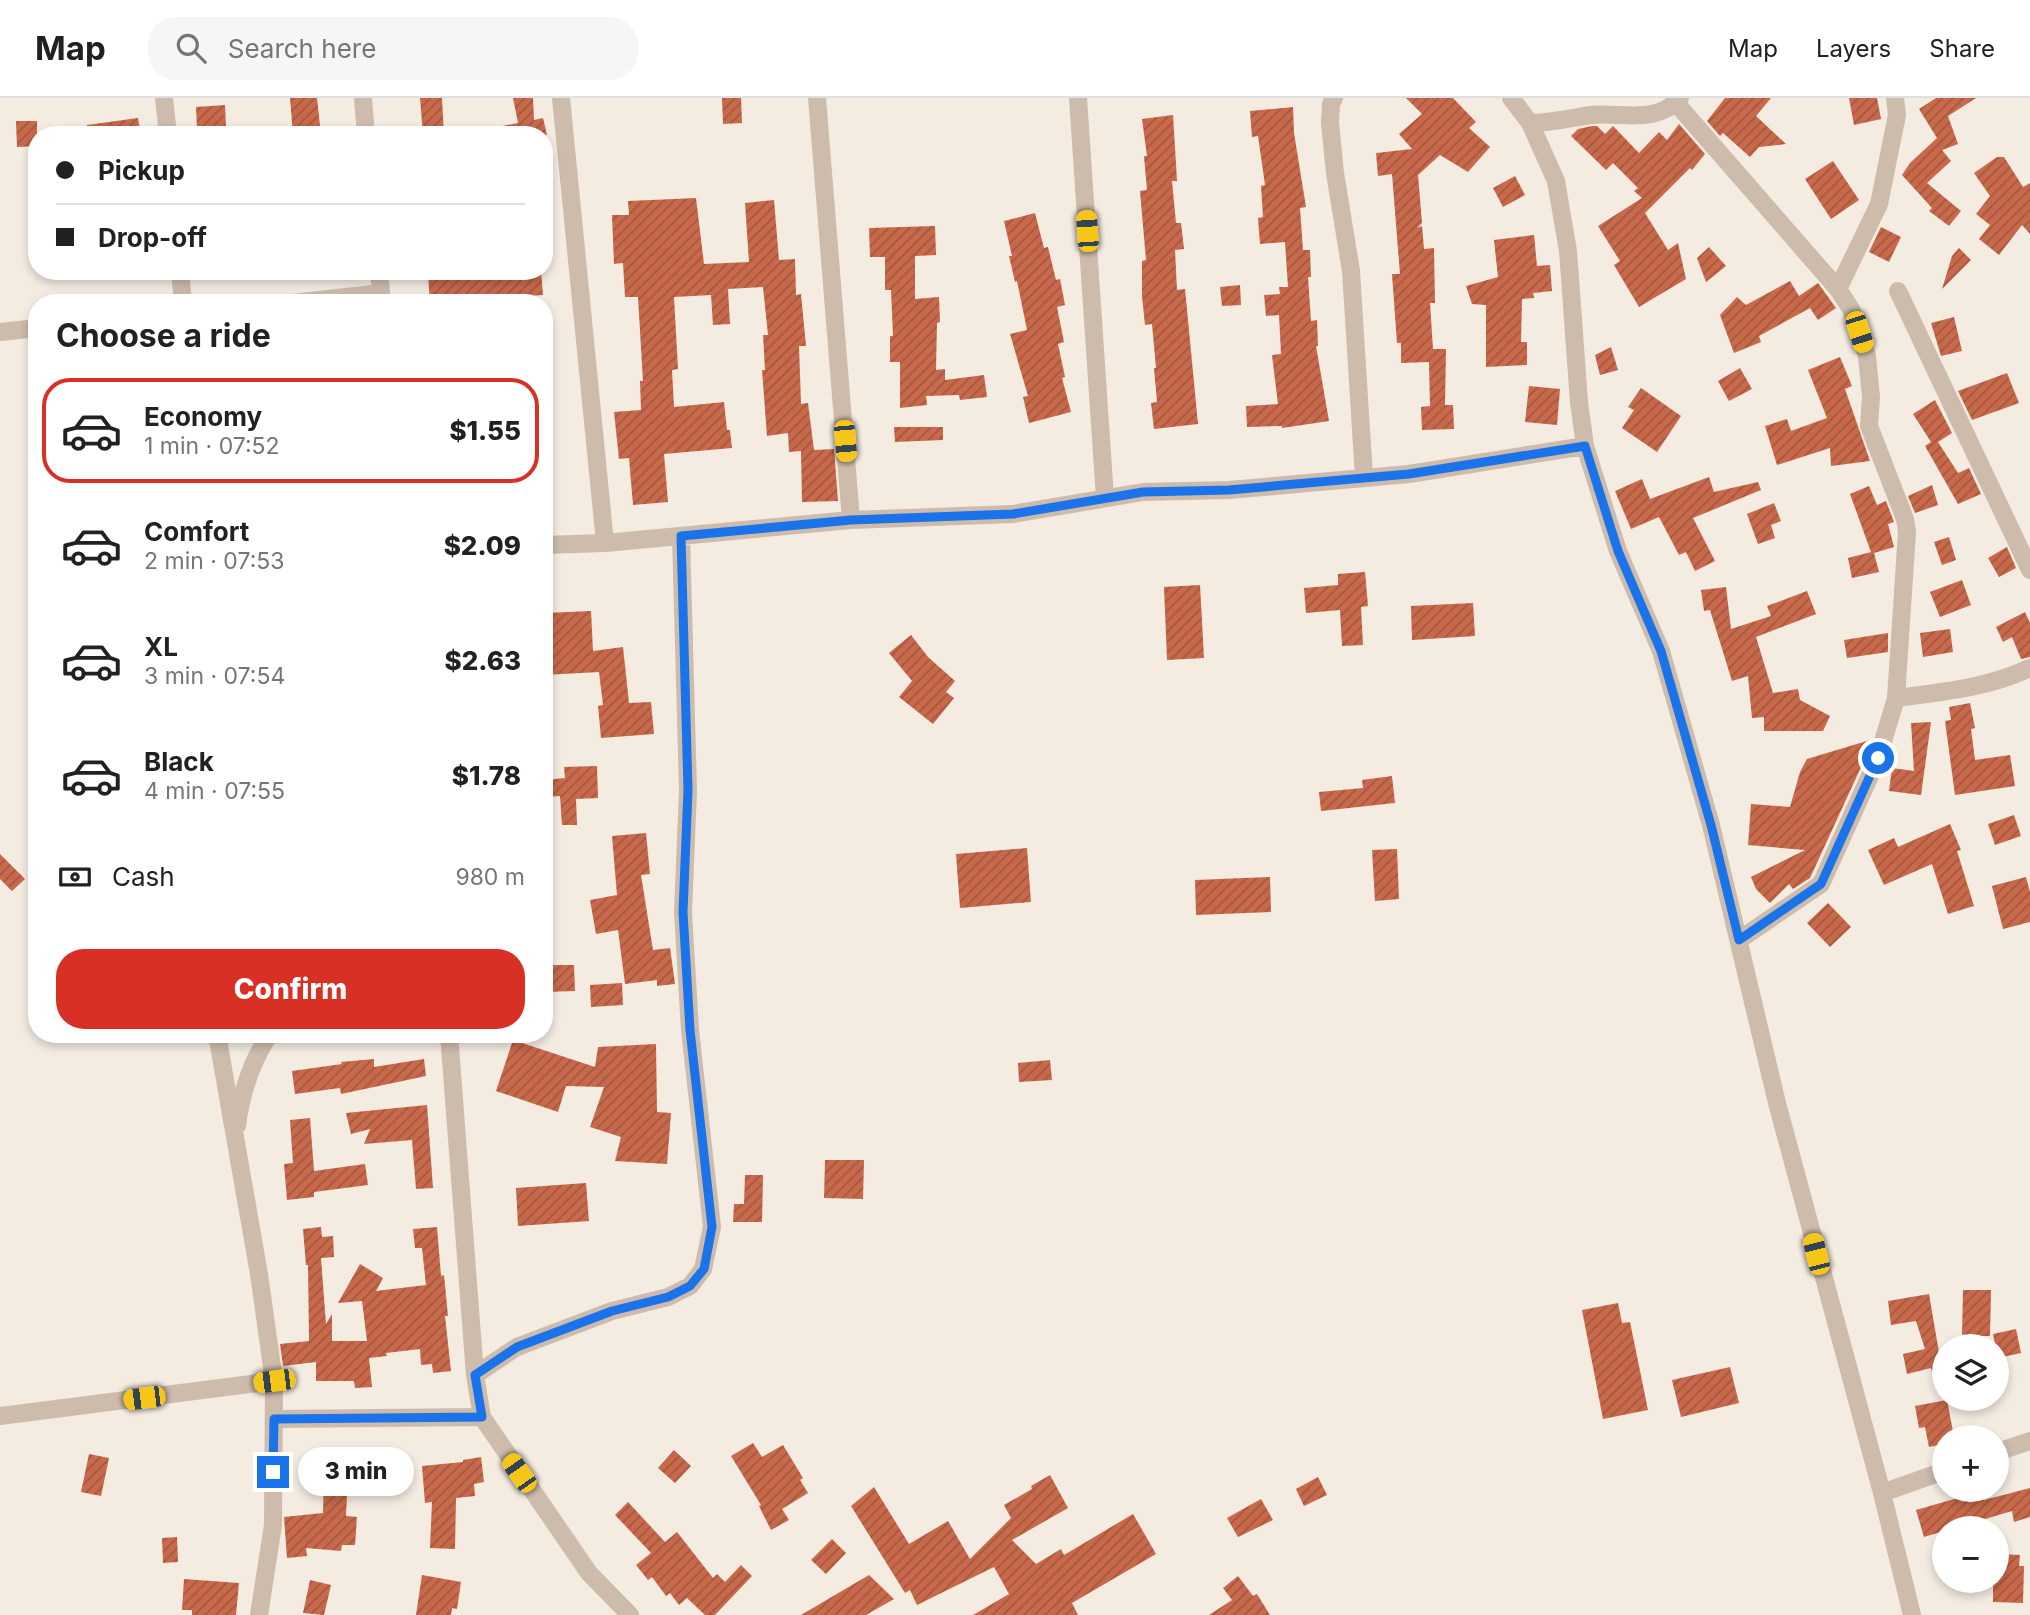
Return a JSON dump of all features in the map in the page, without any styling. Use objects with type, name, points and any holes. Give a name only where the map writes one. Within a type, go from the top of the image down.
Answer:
[{"type":"street","points":[[164,98],[166,126]]},
{"type":"street","points":[[363,98],[365,126]]},
{"type":"street","points":[[561,98],[605,543]]},
{"type":"street","points":[[817,98],[851,520]]},
{"type":"street","points":[[1078,98],[1105,498]]},
{"type":"street","points":[[1334,98],[1330,123],[1351,271],[1364,477]]},
{"type":"street","points":[[1511,98],[1530,123],[1556,181],[1566,239],[1585,446],[1618,551],[1661,651],[1711,825],[1777,1103],[1912,1615]]},
{"type":"street","points":[[1838,289],[1879,204],[1897,115],[1895,98]]},
{"type":"street","points":[[1530,123],[1593,115],[1657,114],[1678,100],[1838,289],[1851,309],[1867,356],[1871,397],[1870,426],[1905,519],[1907,532],[1896,698],[1878,758],[1821,884],[1739,940]]},
{"type":"street","points":[[1898,291],[2030,570]]},
{"type":"street","points":[[0,332],[28,329]]},
{"type":"street","points":[[553,545],[605,543],[851,520],[1013,514],[1143,492],[1229,490],[1409,474],[1585,446]]},
{"type":"street","points":[[475,1375],[517,1347],[612,1311],[668,1297],[690,1286],[704,1269],[712,1227],[690,1030],[683,912],[688,790],[681,536]]},
{"type":"street","points":[[1896,698],[1961,690],[2005,680],[2030,668]]},
{"type":"street","points":[[218,1043],[259,1274],[274,1381],[273,1525],[259,1615]]},
{"type":"street","points":[[236,1149],[243,1091],[264,1043]]},
{"type":"street","points":[[450,1043],[475,1375],[482,1417],[589,1573],[630,1615]]},
{"type":"street","points":[[0,1416],[274,1381]]},
{"type":"street","points":[[274,1419],[482,1417]]},
{"type":"street","points":[[2009,1448],[2030,1441]]},
{"type":"street","points":[[1882,1493],[1932,1475]]},
{"type":"building","points":[[290,98],[317,98],[320,126],[292,126]]},
{"type":"building","points":[[420,98],[442,98],[444,126],[422,126]]},
{"type":"building","points":[[513,98],[533,98],[534,120],[543,118],[545,126],[502,126],[518,123]]},
{"type":"building","points":[[722,98],[741,98],[742,123],[723,124]]},
{"type":"building","points":[[1406,98],[1453,98],[1476,122],[1469,128],[1490,147],[1468,172],[1440,155],[1418,175],[1422,223],[1417,228],[1422,226],[1424,249],[1434,248],[1435,303],[1430,303],[1433,349],[1446,349],[1445,405],[1453,405],[1454,429],[1422,430],[1421,407],[1430,406],[1429,362],[1401,363],[1401,343],[1397,343],[1392,274],[1400,274],[1392,174],[1378,176],[1376,153],[1412,149],[1399,134],[1422,114]]},
{"type":"building","points":[[1725,98],[1771,98],[1756,116],[1786,144],[1759,147],[1750,157],[1723,133],[1720,136],[1707,121]]},
{"type":"building","points":[[1849,98],[1877,98],[1881,119],[1854,125]]},
{"type":"building","points":[[1936,98],[1976,98],[1948,116],[1958,144],[1942,150],[1951,161],[1927,183],[1961,211],[1949,226],[1929,211],[1932,208],[1902,175],[1910,163],[1937,138],[1919,109]]},
{"type":"building","points":[[225,105],[226,126],[197,126],[196,107]]},
{"type":"building","points":[[1293,107],[1294,133],[1306,207],[1300,208],[1303,250],[1310,250],[1311,277],[1308,277],[1311,321],[1317,320],[1316,346],[1329,421],[1282,428],[1247,427],[1246,406],[1278,404],[1272,355],[1281,354],[1279,315],[1266,316],[1264,295],[1280,294],[1279,287],[1288,287],[1285,242],[1260,244],[1258,218],[1263,217],[1261,186],[1265,185],[1258,136],[1252,137],[1250,111]]},
{"type":"building","points":[[1173,115],[1177,181],[1172,181],[1176,223],[1181,223],[1184,249],[1175,250],[1177,290],[1185,289],[1198,424],[1154,429],[1151,403],[1157,402],[1156,368],[1152,324],[1145,325],[1142,296],[1142,261],[1146,260],[1140,191],[1147,190],[1144,156],[1147,156],[1142,119]]},
{"type":"building","points":[[138,118],[139,126],[87,126]]},
{"type":"building","points":[[16,121],[37,121],[37,126],[28,126],[28,146],[17,147]]},
{"type":"building","points":[[1679,124],[1705,154],[1692,170],[1690,168],[1645,213],[1668,250],[1678,243],[1686,279],[1639,307],[1614,265],[1620,261],[1598,226],[1642,198],[1634,191],[1638,188],[1613,163],[1606,170],[1571,136],[1578,129],[1592,126],[1597,126],[1605,134],[1613,126],[1639,153],[1659,132],[1667,140]]},
{"type":"building","points":[[1997,157],[2004,157],[2023,187],[2030,183],[2030,234],[2022,225],[1999,255],[1979,239],[1990,225],[1976,214],[1990,196],[1974,173]]},
{"type":"building","points":[[1833,161],[1859,200],[1831,219],[1805,179]]},
{"type":"building","points":[[1515,176],[1525,195],[1503,207],[1493,188]]},
{"type":"building","points":[[696,198],[704,264],[749,262],[745,203],[774,200],[779,260],[795,259],[796,295],[801,294],[806,346],[799,346],[801,404],[808,403],[814,450],[834,449],[838,501],[802,502],[801,451],[789,452],[788,433],[767,436],[762,370],[765,370],[763,335],[768,335],[763,287],[728,289],[730,324],[713,325],[711,295],[674,297],[678,369],[672,370],[674,407],[724,402],[732,448],[664,454],[668,502],[633,505],[629,458],[619,459],[614,412],[641,410],[640,381],[643,381],[638,297],[625,297],[623,263],[614,264],[612,215],[629,215],[628,201]]},
{"type":"building","points":[[1035,213],[1044,248],[1048,247],[1056,280],[1060,279],[1065,305],[1057,307],[1064,342],[1058,344],[1065,377],[1062,378],[1071,412],[1029,423],[1023,397],[1028,396],[1010,334],[1027,330],[1009,256],[1012,256],[1004,221]]},
{"type":"building","points":[[935,226],[936,255],[915,256],[915,299],[939,297],[936,370],[945,369],[945,380],[984,375],[987,397],[960,400],[959,395],[926,396],[927,405],[900,408],[900,362],[890,362],[890,336],[893,336],[891,290],[885,290],[885,257],[870,257],[869,228]]},
{"type":"building","points":[[1881,227],[1901,237],[1889,262],[1869,252]]},
{"type":"building","points":[[1534,235],[1537,266],[1550,265],[1552,291],[1533,293],[1534,298],[1522,299],[1521,342],[1527,342],[1527,365],[1486,367],[1486,305],[1472,304],[1466,286],[1498,277],[1494,240]]},
{"type":"building","points":[[1709,247],[1726,266],[1706,282],[1697,258]]},
{"type":"building","points":[[1959,248],[1971,260],[1942,289],[1952,256]]},
{"type":"building","points":[[428,280],[542,280],[543,294],[429,294]]},
{"type":"building","points":[[1790,281],[1799,296],[1818,283],[1836,308],[1818,320],[1810,308],[1759,336],[1761,342],[1734,353],[1720,315],[1737,297],[1746,305]]},
{"type":"building","points":[[1240,285],[1241,305],[1222,306],[1220,287]]},
{"type":"building","points":[[1954,317],[1962,351],[1941,356],[1931,323]]},
{"type":"building","points":[[1611,347],[1618,370],[1600,375],[1595,355]]},
{"type":"building","points":[[1840,357],[1852,386],[1845,389],[1870,461],[1831,466],[1830,448],[1777,465],[1765,426],[1787,419],[1791,431],[1827,418],[1808,370]]},
{"type":"building","points":[[1740,368],[1752,389],[1729,401],[1718,381]]},
{"type":"building","points":[[2007,373],[2019,403],[1972,420],[1958,391]]},
{"type":"building","points":[[1529,386],[1560,389],[1557,425],[1525,422]]},
{"type":"building","points":[[1641,388],[1681,416],[1657,452],[1622,428],[1634,410],[1628,407]]},
{"type":"building","points":[[1935,400],[1952,433],[1938,442],[1958,473],[1969,468],[1981,494],[1958,504],[1925,446],[1931,442],[1913,414]]},
{"type":"building","points":[[894,427],[943,427],[943,440],[895,442]]},
{"type":"building","points":[[1709,477],[1714,492],[1758,482],[1761,490],[1693,518],[1715,561],[1695,571],[1686,552],[1679,555],[1659,517],[1631,529],[1615,491],[1642,479],[1650,499]]},
{"type":"building","points":[[1932,485],[1938,505],[1915,513],[1908,496]]},
{"type":"building","points":[[1869,486],[1877,505],[1886,501],[1894,522],[1888,524],[1894,547],[1874,553],[1879,572],[1852,578],[1848,558],[1871,552],[1850,494]]},
{"type":"building","points":[[1774,503],[1781,521],[1771,525],[1775,538],[1758,544],[1747,514]]},
{"type":"building","points":[[1949,537],[1956,560],[1942,565],[1934,542]]},
{"type":"building","points":[[2007,547],[2016,568],[1999,577],[1988,558]]},
{"type":"building","points":[[1365,572],[1368,606],[1361,607],[1363,645],[1342,646],[1340,610],[1306,613],[1304,588],[1338,585],[1338,574]]},
{"type":"building","points":[[1962,580],[1971,605],[1940,617],[1930,592]]},
{"type":"building","points":[[1200,585],[1204,658],[1167,660],[1164,587]]},
{"type":"building","points":[[1726,587],[1731,629],[1771,616],[1767,606],[1807,591],[1816,614],[1756,637],[1773,693],[1798,689],[1800,700],[1830,716],[1823,731],[1764,731],[1764,717],[1752,718],[1748,676],[1732,681],[1710,610],[1704,611],[1701,590]]},
{"type":"building","points":[[1473,603],[1475,636],[1412,640],[1411,606]]},
{"type":"building","points":[[591,611],[593,651],[623,647],[629,703],[651,702],[654,734],[601,738],[598,706],[603,705],[599,672],[553,675],[553,613]]},
{"type":"building","points":[[2025,612],[2030,623],[2030,657],[2021,659],[2012,637],[2003,642],[1996,627]]},
{"type":"building","points":[[1950,629],[1953,652],[1923,657],[1920,633]]},
{"type":"building","points":[[1888,633],[1888,652],[1847,658],[1844,640]]},
{"type":"building","points":[[911,635],[928,657],[955,681],[946,692],[954,698],[933,724],[899,697],[912,681],[889,653]]},
{"type":"building","points":[[1970,703],[1975,728],[1971,729],[1975,760],[2010,755],[2015,786],[1955,795],[1945,721],[1951,720],[1949,707]]},
{"type":"building","points":[[1931,722],[1921,795],[1889,791],[1892,768],[1914,771],[1911,723]]},
{"type":"building","points":[[1870,740],[1862,765],[1810,878],[1793,889],[1789,884],[1770,903],[1756,889],[1751,877],[1805,850],[1748,845],[1751,804],[1790,807],[1800,772],[1807,759]]},
{"type":"building","points":[[597,766],[598,798],[576,799],[577,825],[562,825],[560,796],[553,796],[553,779],[565,778],[564,767]]},
{"type":"building","points":[[1392,776],[1395,803],[1321,811],[1319,792],[1363,788],[1362,780]]},
{"type":"building","points":[[2014,815],[2021,836],[1995,845],[1988,824]]},
{"type":"building","points":[[1950,824],[1961,850],[1957,851],[1974,906],[1948,914],[1932,864],[1884,885],[1868,850],[1894,838],[1898,847]]},
{"type":"building","points":[[646,833],[650,874],[641,875],[653,950],[670,948],[675,984],[657,986],[657,980],[625,984],[618,930],[596,934],[590,900],[617,895],[612,836]]},
{"type":"building","points":[[1027,848],[1031,902],[960,908],[956,854]]},
{"type":"building","points":[[1397,849],[1399,899],[1375,901],[1372,850]]},
{"type":"building","points":[[0,854],[25,879],[12,891],[0,879]]},
{"type":"building","points":[[1270,877],[1271,912],[1196,915],[1195,880]]},
{"type":"building","points":[[2026,877],[2030,892],[2030,922],[2003,929],[1992,886]]},
{"type":"building","points":[[1828,903],[1851,927],[1830,947],[1807,923]]},
{"type":"building","points":[[574,965],[575,991],[553,992],[553,967]]},
{"type":"building","points":[[622,983],[623,1005],[591,1007],[590,985]]},
{"type":"building","points":[[512,1043],[522,1043],[595,1067],[598,1047],[656,1044],[657,1112],[671,1113],[667,1164],[615,1161],[621,1137],[590,1127],[604,1087],[566,1086],[558,1112],[496,1091]]},
{"type":"building","points":[[374,1059],[374,1067],[424,1059],[426,1076],[341,1094],[340,1088],[295,1094],[292,1071]]},
{"type":"building","points":[[1050,1060],[1052,1080],[1019,1082],[1018,1063]]},
{"type":"building","points":[[427,1105],[433,1188],[416,1189],[412,1140],[364,1144],[370,1129],[351,1134],[346,1113]]},
{"type":"building","points":[[310,1118],[314,1171],[365,1164],[368,1185],[314,1192],[314,1197],[287,1200],[284,1164],[293,1163],[290,1120]]},
{"type":"building","points":[[825,1160],[864,1160],[863,1199],[824,1198]]},
{"type":"building","points":[[745,1175],[763,1175],[762,1222],[733,1222],[734,1204],[744,1204]]},
{"type":"building","points":[[586,1183],[589,1221],[518,1226],[516,1188]]},
{"type":"building","points":[[321,1227],[322,1237],[333,1236],[334,1257],[321,1258],[326,1324],[332,1314],[332,1341],[367,1341],[362,1301],[338,1303],[360,1264],[383,1278],[376,1291],[426,1285],[422,1248],[415,1248],[413,1229],[437,1227],[448,1316],[445,1316],[451,1371],[433,1373],[432,1364],[421,1365],[420,1349],[369,1358],[372,1387],[355,1388],[354,1381],[316,1381],[316,1362],[283,1366],[280,1344],[309,1341],[308,1265],[303,1229]]},
{"type":"building","points":[[1963,1290],[1991,1290],[1990,1334],[1962,1334]]},
{"type":"building","points":[[1929,1294],[1936,1334],[1932,1334],[1932,1372],[1931,1368],[1907,1374],[1903,1354],[1925,1349],[1916,1321],[1891,1325],[1888,1301]]},
{"type":"building","points":[[1618,1303],[1622,1323],[1630,1322],[1648,1410],[1603,1419],[1582,1310]]},
{"type":"building","points":[[2016,1329],[2021,1353],[2009,1356],[2009,1334],[1993,1334]]},
{"type":"building","points":[[1730,1367],[1739,1403],[1681,1417],[1672,1380]]},
{"type":"building","points":[[1932,1403],[1932,1411],[1949,1411],[1952,1425],[1932,1425],[1932,1446],[1929,1447],[1925,1427],[1919,1428],[1915,1406]]},
{"type":"building","points":[[753,1443],[762,1457],[783,1445],[803,1478],[800,1480],[808,1493],[782,1509],[789,1520],[771,1530],[759,1506],[761,1505],[731,1456]]},
{"type":"building","points":[[674,1450],[691,1466],[675,1483],[658,1468]]},
{"type":"building","points":[[89,1454],[109,1458],[101,1496],[81,1492]]},
{"type":"building","points":[[481,1457],[484,1482],[474,1484],[475,1496],[456,1498],[455,1549],[430,1548],[432,1502],[425,1503],[422,1466],[463,1462]]},
{"type":"building","points":[[324,1473],[348,1474],[346,1516],[357,1517],[355,1545],[342,1545],[341,1551],[306,1548],[307,1556],[287,1558],[284,1517],[323,1513]]},
{"type":"building","points":[[1050,1475],[1068,1508],[1012,1540],[1036,1564],[1061,1549],[1064,1555],[1133,1514],[1156,1554],[1072,1603],[1078,1615],[973,1615],[1009,1594],[994,1567],[917,1605],[910,1590],[905,1593],[851,1506],[874,1487],[909,1544],[948,1521],[970,1559],[1011,1518],[1004,1505]]},
{"type":"building","points":[[1318,1477],[1327,1495],[1304,1506],[1296,1489]]},
{"type":"building","points":[[2030,1488],[2030,1517],[2014,1522],[2012,1511],[1995,1516],[1932,1516],[1932,1535],[1924,1537],[1916,1510],[1944,1502],[2009,1502],[2009,1493]]},
{"type":"building","points":[[1261,1499],[1273,1520],[1238,1537],[1227,1518]]},
{"type":"building","points":[[628,1502],[665,1542],[677,1532],[713,1578],[717,1574],[725,1582],[741,1565],[752,1576],[715,1615],[705,1615],[687,1598],[679,1605],[670,1593],[666,1596],[652,1577],[648,1580],[636,1565],[651,1553],[615,1515]]},
{"type":"building","points":[[177,1537],[178,1562],[163,1563],[162,1538]]},
{"type":"building","points":[[832,1539],[846,1553],[826,1574],[811,1560]]},
{"type":"building","points":[[2009,1555],[2020,1555],[2019,1566],[2024,1566],[2023,1603],[1993,1602],[1993,1593],[2009,1593]]},
{"type":"building","points":[[422,1575],[461,1582],[457,1609],[452,1608],[451,1615],[416,1615]]},
{"type":"building","points":[[869,1575],[894,1599],[866,1615],[801,1615]]},
{"type":"building","points":[[1238,1576],[1253,1596],[1257,1594],[1270,1615],[1209,1615],[1232,1600],[1223,1588]]},
{"type":"building","points":[[184,1579],[239,1583],[236,1615],[192,1615],[192,1610],[182,1610]]},
{"type":"building","points":[[310,1580],[331,1585],[324,1615],[303,1613]]},
{"type":"route","points":[[273,1472],[274,1419],[482,1417],[475,1375],[517,1347],[612,1311],[668,1297],[690,1286],[704,1269],[712,1227],[690,1030],[683,912],[688,790],[681,536],[851,520],[1013,514],[1143,492],[1229,490],[1409,474],[1585,446],[1618,551],[1661,651],[1711,825],[1739,940],[1821,884],[1878,758]]}]
